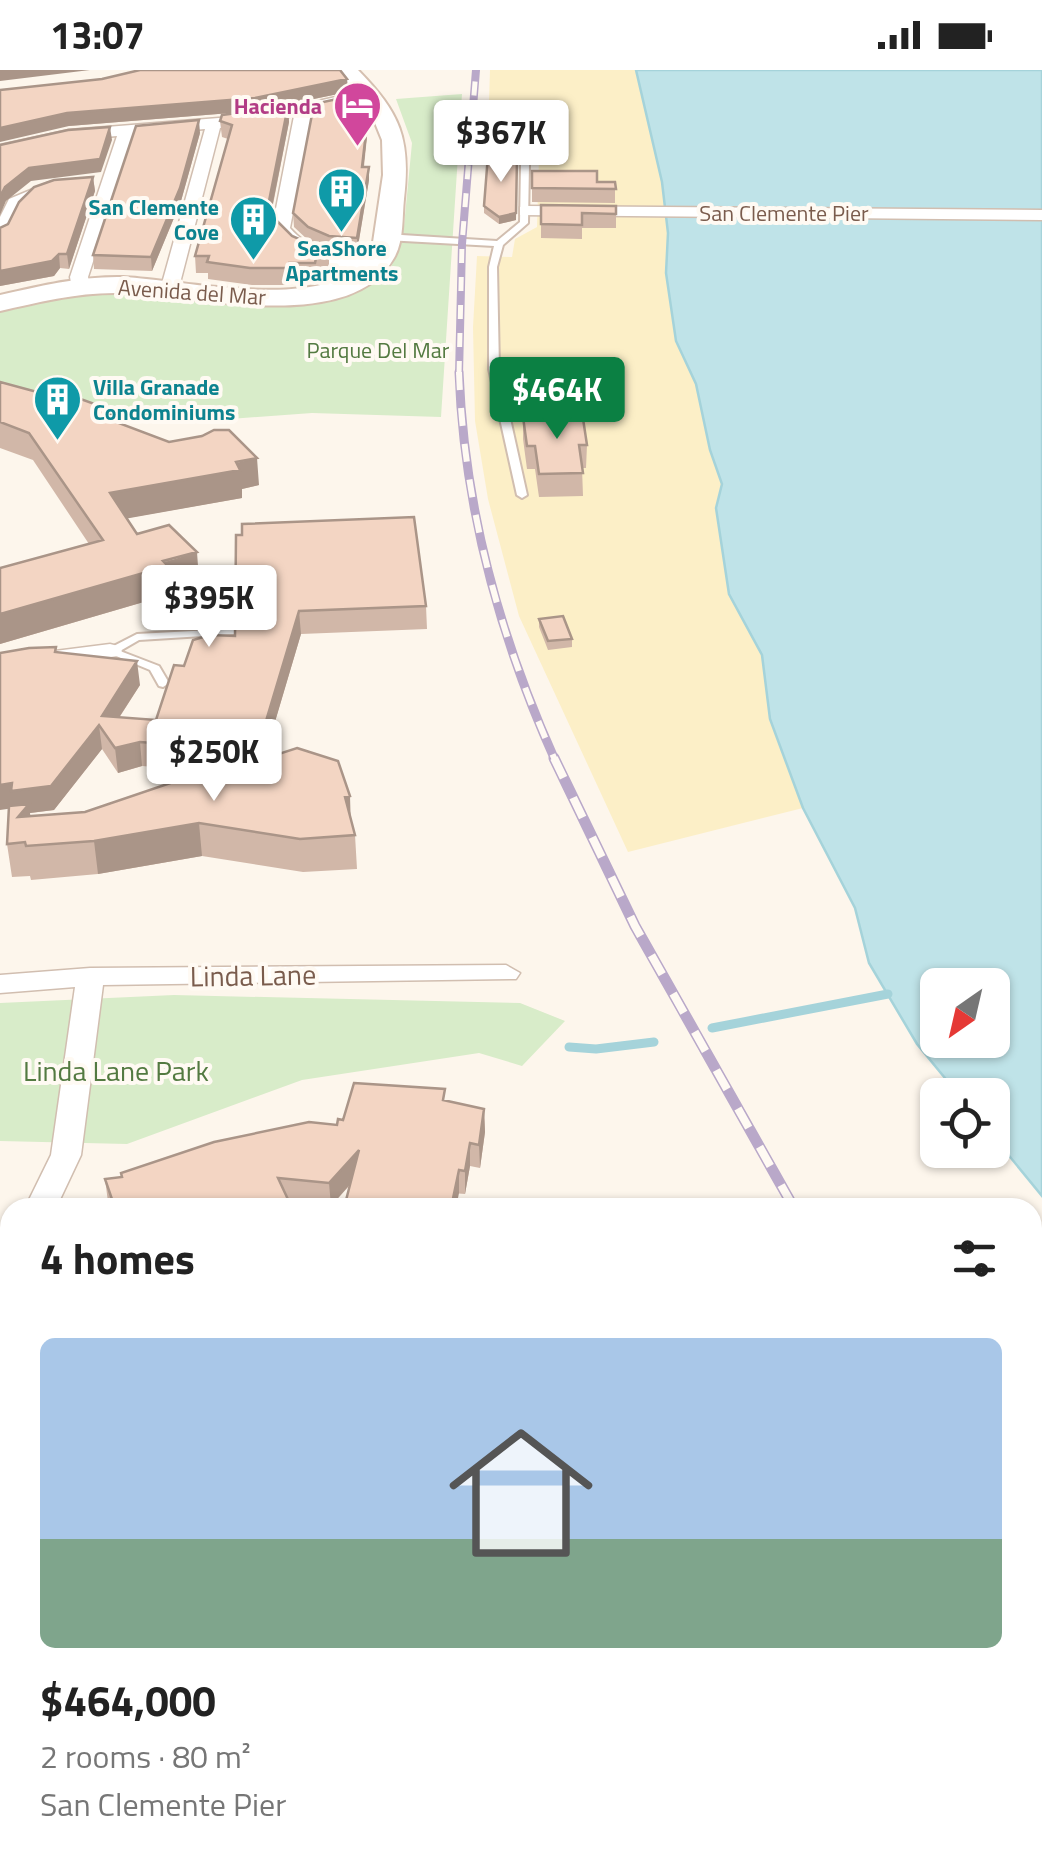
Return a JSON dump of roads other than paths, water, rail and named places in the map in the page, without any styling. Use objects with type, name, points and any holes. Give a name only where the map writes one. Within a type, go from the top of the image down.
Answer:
[{"type":"main road","points":[[345,70],[371,96],[390,127],[398,165],[378,264]]},
{"type":"main road","name":"Avenida del Mar","points":[[0,303],[81,288],[170,287],[220,296],[282,298],[340,287],[378,264]]},
{"type":"street","points":[[0,150],[69,135],[211,126],[371,96]]},
{"type":"street","points":[[298,110],[303,118],[281,229],[291,242],[328,260],[378,264]]},
{"type":"street","points":[[170,287],[214,132],[211,126]]},
{"type":"street","points":[[81,288],[79,277],[96,182],[127,131]]},
{"type":"street","points":[[0,234],[15,203],[53,186],[96,182]]},
{"type":"street","name":"San Clemente Pier","points":[[526,211],[1042,215]]},
{"type":"street","points":[[0,665],[110,652]]},
{"type":"street","name":"Linda Lane","points":[[0,984],[90,977],[506,972]]},
{"type":"street","points":[[45,1198],[66,1155],[90,977]]},
{"type":"lane","points":[[496,145],[514,150],[526,164],[524,223],[498,244],[493,267],[494,369],[522,495]]},
{"type":"lane","points":[[386,238],[498,244]]},
{"type":"lane","points":[[110,652],[137,637],[231,632]]},
{"type":"lane","points":[[110,652],[154,668],[163,682]]},
{"type":"water","points":[[636,70],[1042,70],[1042,1196],[1010,1157],[1010,1078],[945,1078],[929,1058],[1010,1058],[1010,968],[920,968],[920,1048],[869,963],[855,908],[803,808],[770,719],[762,655],[729,594],[716,508],[722,484],[710,450],[696,384],[676,341],[666,273],[668,233],[662,182]]},
{"type":"waterway","points":[[712,1028],[888,994]]},
{"type":"waterway","points":[[569,1047],[596,1049],[654,1042]]},
{"type":"railway","points":[[459,373],[462,244],[476,70]]},
{"type":"railway","points":[[459,373],[468,472],[488,571],[518,667],[555,760]]},
{"type":"railway","points":[[554,758],[635,926],[788,1198]]},
{"type":"place","name":"Hacienda","points":[[357,148]]},
{"type":"place","name":"SeaShore Apartments","points":[[342,234]]},
{"type":"place","name":"San Clemente Cove","points":[[254,262]]},
{"type":"place","name":"Villa Granade Condominiums","points":[[58,442]]},
{"type":"park label","name":"Parque Del Mar","points":[[378,350]]},
{"type":"park label","name":"Linda Lane Park","points":[[116,1070]]}]
